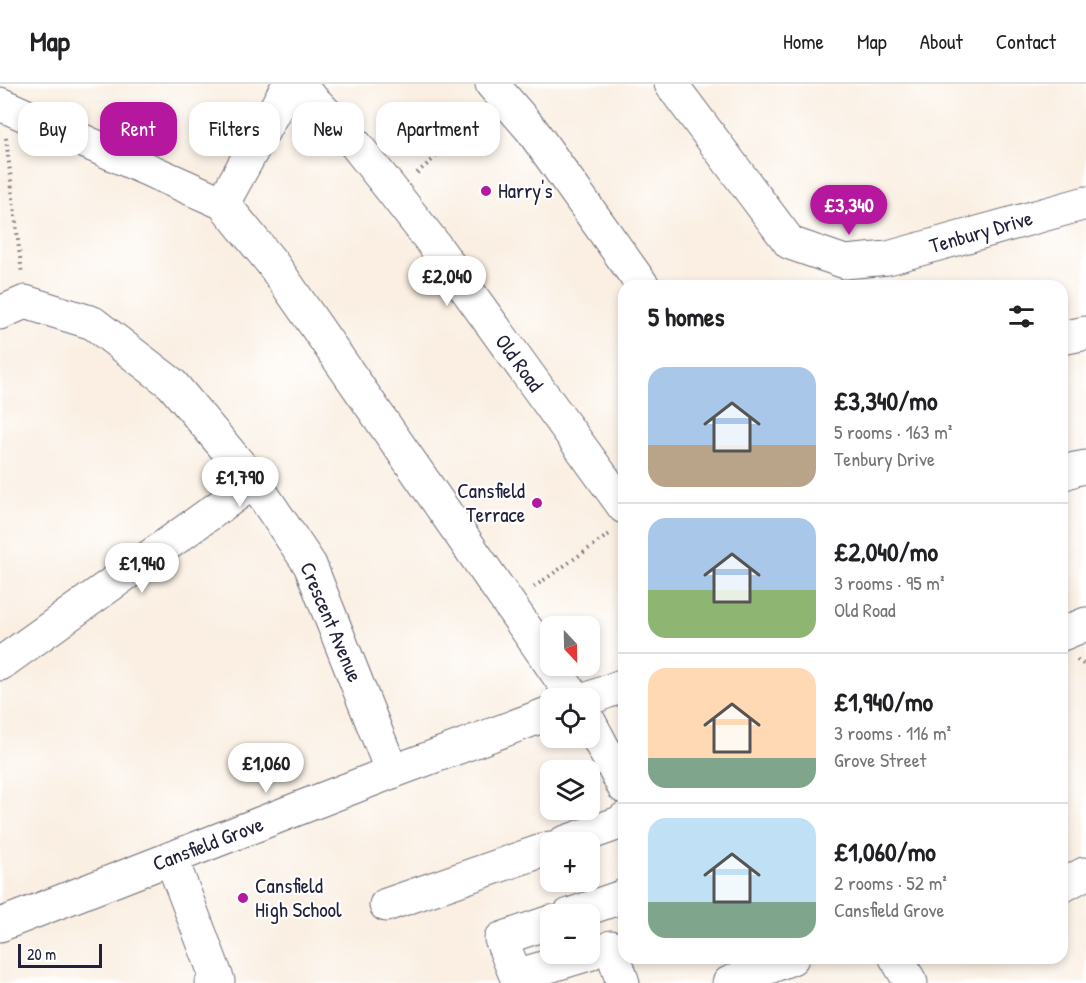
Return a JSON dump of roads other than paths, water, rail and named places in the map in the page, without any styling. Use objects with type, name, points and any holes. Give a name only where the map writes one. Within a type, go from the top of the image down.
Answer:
[{"type":"street","points":[[223,203],[289,84]]},
{"type":"street","name":"Old Road","points":[[296,84],[356,145],[440,252],[618,516]]},
{"type":"street","name":"Tenbury Drive","points":[[680,87],[790,243],[845,262],[888,258],[1086,202]]},
{"type":"street","points":[[498,91],[531,129],[639,280]]},
{"type":"street","points":[[1,104],[223,203],[272,263],[540,649]]},
{"type":"street","name":"Crescent Avenue","points":[[12,307],[93,323],[172,384],[254,482],[310,565],[392,772]]},
{"type":"street","points":[[1068,337],[1086,333]]},
{"type":"street","points":[[1068,472],[1086,467]]},
{"type":"street","points":[[0,664],[254,482]]},
{"type":"street","points":[[1068,632],[1086,624]]},
{"type":"street","points":[[600,694],[618,687]]},
{"type":"street","name":"Cansfield Grove","points":[[0,926],[176,871],[392,772],[540,717]]},
{"type":"street","points":[[600,742],[618,776]]},
{"type":"street","points":[[594,832],[618,823]]},
{"type":"street","points":[[386,905],[540,851]]},
{"type":"street","points":[[176,871],[218,981],[212,983]]},
{"type":"street","points":[[600,904],[618,898]]},
{"type":"street","points":[[540,925],[501,939],[516,976],[555,964]]},
{"type":"street","points":[[603,949],[623,983]]},
{"type":"street","points":[[900,964],[911,983]]},
{"type":"street","points":[[729,983],[786,968]]},
{"type":"place","name":"Harry's","points":[[486,191]]},
{"type":"place","name":"Cansfield Terrace","points":[[537,503]]},
{"type":"place","name":"Cansfield High School","points":[[243,898]]}]
